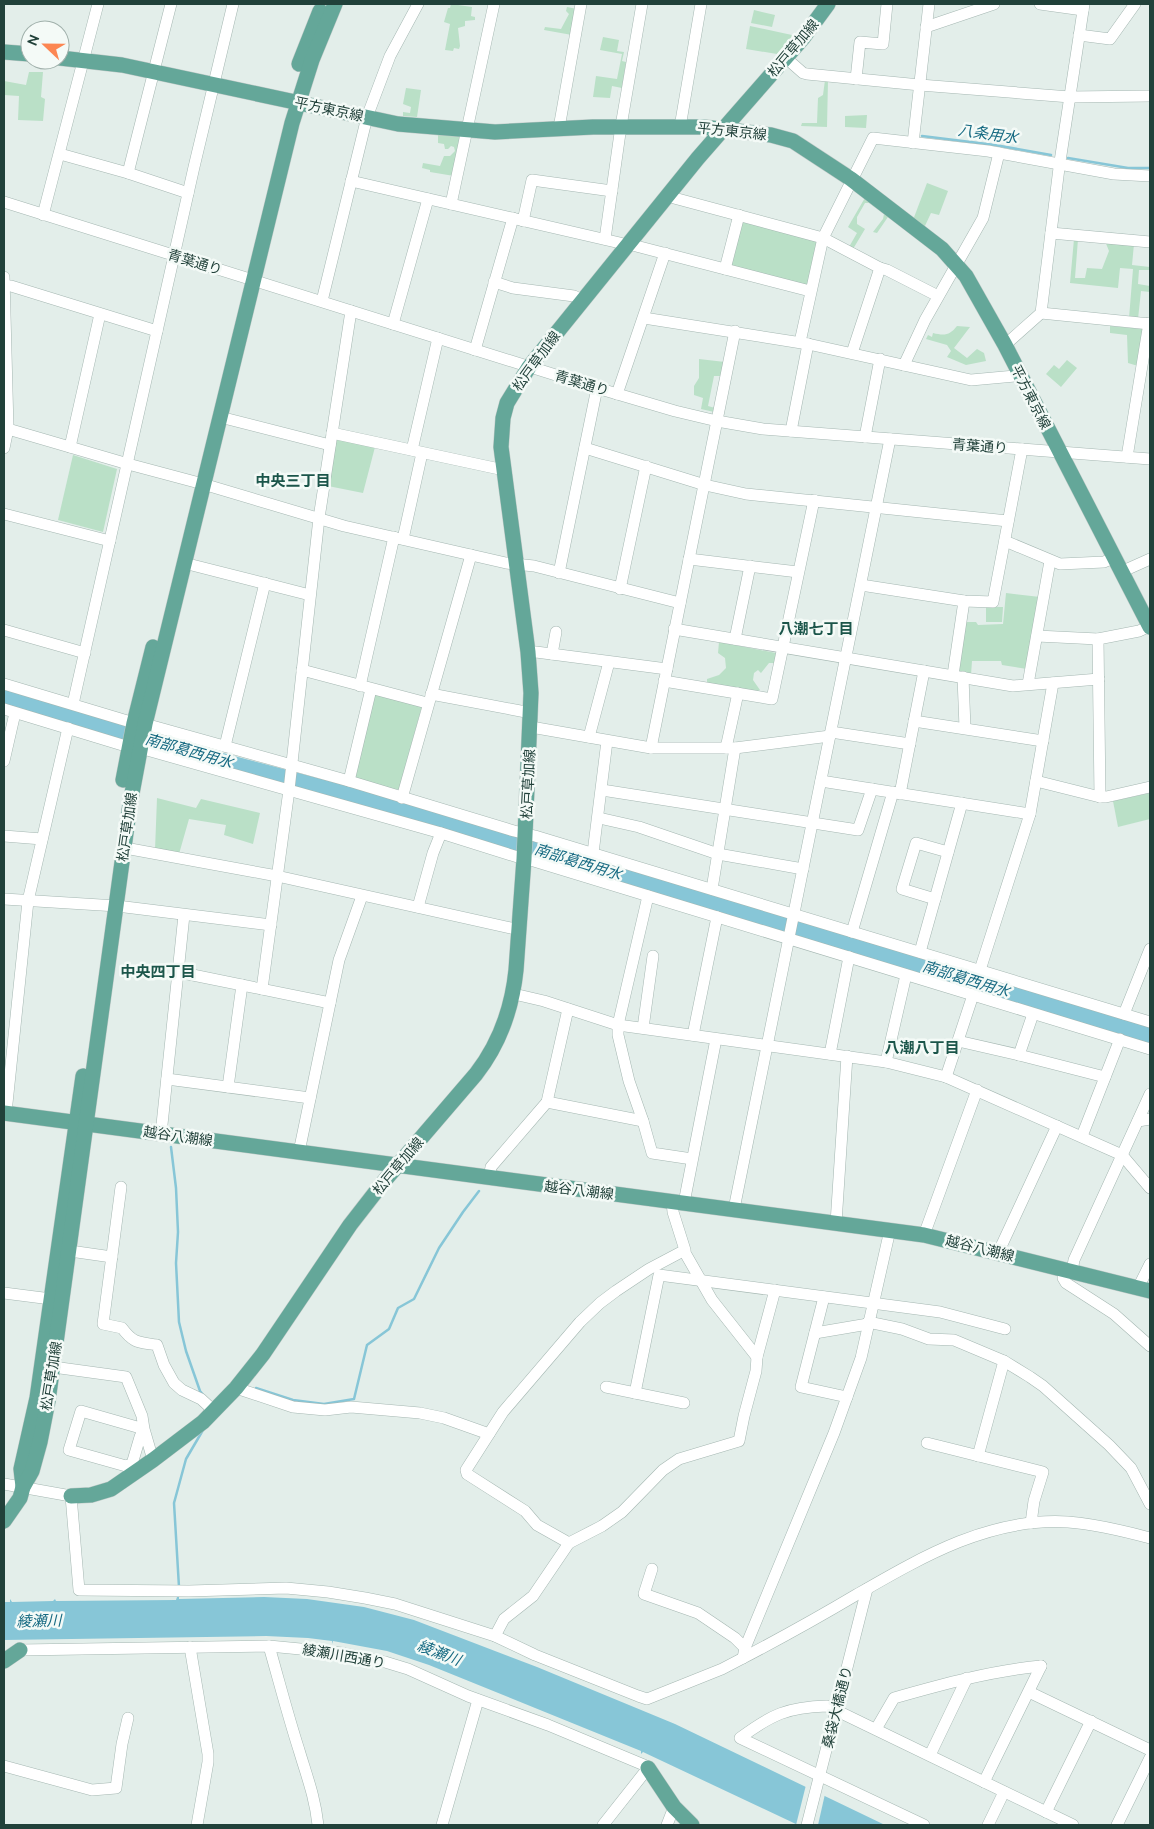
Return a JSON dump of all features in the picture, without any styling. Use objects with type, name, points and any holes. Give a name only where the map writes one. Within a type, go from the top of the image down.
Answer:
[{"type":"main road","name":"松戸草加線","points":[[23,1486],[21,1469],[37,1398],[51,1299],[82,1122],[134,748],[307,43],[323,4]]},
{"type":"main road","name":"松戸草加線","points":[[293,101],[335,4]]},
{"type":"main road","name":"松戸草加線","points":[[71,1496],[91,1495],[112,1489],[153,1460],[214,1411],[236,1388],[263,1354],[350,1225],[488,1059],[497,1041],[514,994],[520,930],[531,720],[528,652],[501,446],[503,418],[512,393],[529,367],[668,194],[722,129],[786,58],[828,4]]},
{"type":"main road","points":[[4,52],[20,53]]},
{"type":"main road","name":"平方東京線","points":[[70,59],[154,71],[398,124],[495,132],[621,126],[680,127],[722,129],[770,135],[794,141],[852,179],[927,236],[942,248],[957,265],[1005,345],[1113,558],[1150,626]]},
{"type":"main road","name":"松戸草加線","points":[[140,723],[184,563],[198,483],[220,417],[248,278]]},
{"type":"main road","name":"松戸草加線","points":[[112,906],[124,848],[134,748]]},
{"type":"main road","name":"越谷八潮線","points":[[5,1113],[924,1235],[1144,1289]]},
{"type":"main road","name":"松戸草加線","points":[[4,1521],[20,1498],[23,1486],[32,1471],[40,1442],[70,1251],[82,1122]]},
{"type":"main road","points":[[4,1661],[20,1650]]},
{"type":"main road","points":[[648,1768],[674,1807],[692,1825]]},
{"type":"street","points":[[43,215],[98,4]]},
{"type":"street","points":[[128,173],[171,4]]},
{"type":"street","points":[[73,704],[188,194],[233,4]]},
{"type":"street","points":[[322,301],[367,117],[390,56],[418,4]]},
{"type":"street","points":[[451,204],[494,4]]},
{"type":"street","points":[[559,128],[581,4]]},
{"type":"street","points":[[605,240],[621,126],[642,4]]},
{"type":"street","points":[[680,127],[701,4]]},
{"type":"street","points":[[856,79],[860,42],[883,44],[887,4]]},
{"type":"street","points":[[913,143],[929,4]]},
{"type":"street","points":[[926,28],[994,4]]},
{"type":"street","points":[[1005,345],[1041,313],[1060,163],[1083,7],[1040,4]]},
{"type":"street","points":[[1079,35],[1110,39],[1135,4]]},
{"type":"street","points":[[786,58],[803,73],[807,74],[920,86],[1070,97],[1150,96]]},
{"type":"street","points":[[791,431],[810,291],[823,238],[873,138],[999,153],[1114,174],[1150,176]]},
{"type":"street","points":[[904,365],[938,296],[983,218],[999,153]]},
{"type":"street","points":[[60,154],[128,173],[188,194]]},
{"type":"street","points":[[475,350],[494,282],[532,180],[612,191]]},
{"type":"street","points":[[351,181],[628,244],[810,291]]},
{"type":"street","points":[[668,194],[674,198],[823,238],[938,296]]},
{"type":"street","points":[[393,324],[428,199]]},
{"type":"street","name":"青葉通り","points":[[4,202],[597,388],[717,421],[791,431],[1150,459]]},
{"type":"street","points":[[725,269],[739,215]]},
{"type":"street","points":[[1051,233],[1150,242]]},
{"type":"street","points":[[617,394],[665,253]]},
{"type":"street","points":[[852,353],[880,268]]},
{"type":"street","points":[[4,277],[8,429],[4,448]]},
{"type":"street","points":[[494,282],[513,288],[574,296],[582,300]]},
{"type":"street","points":[[4,290],[11,286],[157,331]]},
{"type":"street","points":[[262,989],[289,790],[319,518],[352,311]]},
{"type":"street","points":[[1041,313],[1150,324],[1127,457]]},
{"type":"street","points":[[70,447],[100,314]]},
{"type":"street","points":[[644,318],[804,343],[971,380],[1020,374]]},
{"type":"street","points":[[651,748],[735,331]]},
{"type":"street","points":[[349,781],[366,687],[417,451],[438,338]]},
{"type":"street","points":[[865,437],[880,360]]},
{"type":"street","points":[[559,572],[597,388]]},
{"type":"street","points":[[220,417],[330,445]]},
{"type":"street","points":[[8,429],[319,518],[506,564],[517,564],[559,572],[680,603]]},
{"type":"street","points":[[332,433],[504,470]]},
{"type":"street","points":[[734,1209],[890,439]]},
{"type":"street","points":[[585,448],[704,485],[746,494],[1008,521]]},
{"type":"street","points":[[861,584],[964,601],[993,602],[1022,449]]},
{"type":"street","points":[[620,589],[646,466]]},
{"type":"street","points":[[664,681],[772,699],[814,500]]},
{"type":"street","points":[[4,514],[110,541]]},
{"type":"street","points":[[1004,541],[1060,564],[1104,562],[1113,558]]},
{"type":"street","points":[[402,798],[471,554]]},
{"type":"street","points":[[689,559],[798,572]]},
{"type":"street","points":[[1121,572],[1150,559]]},
{"type":"street","points":[[1028,684],[1050,561]]},
{"type":"street","points":[[184,563],[310,595]]},
{"type":"street","points":[[735,639],[750,566]]},
{"type":"street","points":[[225,746],[265,583]]},
{"type":"street","points":[[964,601],[958,676],[965,728]]},
{"type":"street","points":[[1037,636],[1098,639],[1140,631],[1150,626]]},
{"type":"street","points":[[674,629],[1013,686],[1099,679]]},
{"type":"street","points":[[4,630],[84,653]]},
{"type":"street","points":[[552,654],[556,632]]},
{"type":"street","points":[[1098,639],[1100,797]]},
{"type":"street","points":[[528,652],[666,669]]},
{"type":"street","points":[[588,737],[608,662]]},
{"type":"street","points":[[302,670],[366,687],[531,720],[588,737],[651,748],[731,748],[831,734],[910,744]]},
{"type":"street","points":[[852,932],[910,744],[924,671]]},
{"type":"street","points":[[980,970],[1030,814],[1054,683]]},
{"type":"street","points":[[4,684],[349,781],[1150,1022]]},
{"type":"street","points":[[712,889],[725,809],[738,693]]},
{"type":"street","points":[[4,760],[9,711],[134,748],[524,857],[1150,1049]]},
{"type":"street","points":[[914,721],[1043,741]]},
{"type":"street","points":[[5,1113],[28,901],[68,728]]},
{"type":"street","points":[[593,854],[608,741]]},
{"type":"street","points":[[821,781],[1030,814]]},
{"type":"street","points":[[1036,781],[1100,797],[1150,787]]},
{"type":"street","points":[[602,790],[858,830],[872,789]]},
{"type":"street","points":[[920,952],[962,803]]},
{"type":"street","points":[[599,818],[639,827],[718,854],[803,869]]},
{"type":"street","points":[[418,908],[441,833]]},
{"type":"street","points":[[4,836],[42,839]]},
{"type":"street","points":[[935,899],[902,889],[916,843],[948,852]]},
{"type":"street","points":[[124,848],[277,876],[520,930]]},
{"type":"street","points":[[299,1152],[339,960],[362,896]]},
{"type":"street","points":[[648,896],[618,1025],[618,1035],[629,1081],[652,1153],[692,1159]]},
{"type":"street","points":[[4,899],[112,906],[271,926]]},
{"type":"street","points":[[161,1134],[184,915]]},
{"type":"street","points":[[693,1035],[717,917]]},
{"type":"street","points":[[1124,1014],[1150,949]]},
{"type":"street","points":[[643,1028],[653,956]]},
{"type":"street","points":[[830,1054],[850,957]]},
{"type":"street","points":[[178,972],[330,1003]]},
{"type":"street","points":[[886,1062],[906,975]]},
{"type":"street","points":[[228,1087],[242,985]]},
{"type":"street","points":[[514,994],[544,1001],[618,1025],[886,1062],[946,1077],[1122,1155],[1149,1184]]},
{"type":"street","points":[[946,1077],[973,995]]},
{"type":"street","points":[[489,1178],[491,1167],[547,1102],[568,1009]]},
{"type":"street","points":[[1020,1055],[1033,1014]]},
{"type":"street","points":[[716,1039],[692,1159],[673,1212],[684,1251],[700,1281],[712,1300],[757,1357]]},
{"type":"street","points":[[1082,1136],[1120,1039]]},
{"type":"street","points":[[958,1041],[1105,1077]]},
{"type":"street","points":[[836,1223],[847,1056]]},
{"type":"street","points":[[167,1078],[310,1098]]},
{"type":"street","points":[[924,1235],[977,1090]]},
{"type":"street","points":[[1150,1094],[1074,1260],[1063,1278],[1066,1283],[1114,1314],[1150,1346]]},
{"type":"street","points":[[547,1102],[643,1121]]},
{"type":"street","points":[[1138,1121],[1150,1119]]},
{"type":"street","points":[[998,1253],[1057,1126]]},
{"type":"street","points":[[122,1187],[103,1324],[122,1328],[135,1342],[157,1346],[164,1366],[174,1384],[201,1399],[214,1411]]},
{"type":"street","points":[[744,1653],[834,1433],[861,1358],[890,1230]]},
{"type":"street","points":[[70,1251],[112,1257]]},
{"type":"street","points":[[569,1543],[537,1525],[525,1511],[467,1474],[468,1464],[518,1394],[580,1322],[600,1303],[649,1269],[684,1251]]},
{"type":"street","points":[[1144,1289],[1150,1264]]},
{"type":"street","points":[[635,1393],[659,1275],[940,1312],[1005,1329]]},
{"type":"street","points":[[495,1636],[504,1619],[533,1596],[569,1543],[602,1526],[622,1512],[663,1470],[679,1459],[739,1441],[774,1290]]},
{"type":"street","points":[[4,1293],[51,1299]]},
{"type":"street","points":[[824,1297],[801,1387],[847,1397]]},
{"type":"street","points":[[815,1333],[868,1323],[902,1329],[929,1339],[954,1340],[1004,1361],[1043,1386],[1109,1445],[1131,1468],[1150,1504]]},
{"type":"street","points":[[978,1456],[1004,1361]]},
{"type":"street","points":[[53,1366],[126,1377],[142,1416],[153,1460]]},
{"type":"street","points":[[606,1387],[684,1403]]},
{"type":"street","points":[[236,1388],[293,1407],[325,1410],[350,1407],[420,1413],[444,1418],[489,1434]]},
{"type":"street","points":[[81,1411],[144,1429],[132,1464],[126,1466],[69,1450],[81,1411]]},
{"type":"street","points":[[927,1443],[1043,1472],[1034,1501],[1031,1524]]},
{"type":"street","points":[[4,1484],[71,1496],[79,1590],[189,1591],[267,1588],[328,1592],[395,1604],[495,1636],[535,1655],[647,1698],[713,1673],[744,1653],[909,1565],[975,1535],[1003,1527],[1069,1522],[1150,1538]]},
{"type":"street","points":[[652,1569],[644,1594],[698,1613],[735,1638],[744,1653]]},
{"type":"street","name":"桑袋大橋通り","points":[[807,1825],[867,1589]]},
{"type":"street","points":[[269,1646],[299,1752],[310,1783],[318,1825]]},
{"type":"street","name":"綾瀬川西通り","points":[[20,1650],[269,1646],[328,1651],[386,1662],[408,1669],[478,1700],[548,1725],[640,1762],[648,1768]]},
{"type":"street","points":[[190,1647],[208,1754],[197,1825]]},
{"type":"street","points":[[876,1729],[894,1698],[967,1678],[1005,1670],[1042,1666],[984,1782]]},
{"type":"street","points":[[930,1755],[967,1678]]},
{"type":"street","points":[[1029,1692],[1150,1750]]},
{"type":"street","points":[[442,1825],[478,1700]]},
{"type":"street","points":[[924,1825],[819,1779],[740,1738],[759,1724],[781,1712],[805,1706],[826,1706],[1073,1825]]},
{"type":"street","points":[[4,1766],[92,1790],[116,1788],[122,1744],[128,1718]]},
{"type":"street","points":[[1046,1812],[1091,1721]]},
{"type":"street","points":[[1117,1825],[1150,1758]]},
{"type":"street","points":[[603,1825],[648,1768]]},
{"type":"street","points":[[988,1825],[1004,1792]]},
{"type":"street","points":[[667,1825],[674,1807]]},
{"type":"green space","points":[[451,4],[472,7],[471,16],[475,17],[475,20],[465,21],[465,26],[458,28],[460,46],[459,49],[454,48],[453,51],[445,50],[450,24],[444,22]]},
{"type":"green space","points":[[567,7],[577,9],[572,35],[544,30],[545,27],[561,29],[569,14],[566,11]]},
{"type":"green space","points":[[754,10],[775,15],[772,27],[751,23]]},
{"type":"green space","points":[[750,26],[792,35],[791,39],[777,54],[746,49]]},
{"type":"green space","points":[[603,37],[619,40],[617,51],[624,52],[622,61],[626,62],[622,88],[612,86],[610,98],[593,97],[596,76],[617,79],[622,54],[600,50]]},
{"type":"green space","points":[[29,72],[43,72],[41,97],[45,99],[43,121],[18,120],[19,96],[4,95],[4,81],[26,85]]},
{"type":"green space","points":[[825,80],[828,80],[827,127],[801,126],[802,123],[817,123],[818,98],[823,95]]},
{"type":"green space","points":[[406,88],[421,90],[417,117],[403,116],[403,112],[410,113],[411,107],[403,104]]},
{"type":"green space","points":[[867,115],[866,128],[845,127],[845,116]]},
{"type":"green space","points":[[438,133],[459,135],[462,139],[454,176],[430,172],[430,170],[422,168],[423,163],[440,166],[444,156],[450,156],[455,151],[454,147],[451,146],[445,149],[444,144],[438,143]]},
{"type":"green space","points":[[927,183],[948,191],[939,215],[931,213],[924,228],[913,220]]},
{"type":"green space","points":[[866,196],[890,214],[877,233],[873,232],[883,219],[884,214],[869,203],[865,203],[857,217],[857,224],[865,229],[853,249],[849,247],[857,233],[848,227]]},
{"type":"green space","points":[[743,221],[815,239],[817,243],[808,284],[804,286],[732,267],[730,263]]},
{"type":"green space","points":[[1074,239],[1078,239],[1075,278],[1085,278],[1087,268],[1102,269],[1109,251],[1105,241],[1134,244],[1132,265],[1150,267],[1150,270],[1139,270],[1138,284],[1150,286],[1150,292],[1141,291],[1138,319],[1129,318],[1133,269],[1120,268],[1118,288],[1070,283]]},
{"type":"green space","points":[[957,326],[970,327],[954,348],[967,358],[977,349],[984,353],[986,361],[966,365],[947,357],[951,351],[947,345],[926,339],[928,335],[932,337],[933,333],[949,333]]},
{"type":"green space","points":[[1110,326],[1144,329],[1138,366],[1128,363],[1127,335],[1110,333]]},
{"type":"green space","points":[[699,359],[725,362],[722,376],[714,376],[708,406],[715,408],[714,412],[701,409],[703,398],[694,395],[694,386],[699,378]]},
{"type":"green space","points":[[1067,360],[1077,368],[1061,387],[1046,374],[1054,365],[1059,369]]},
{"type":"green space","points":[[338,438],[375,447],[363,493],[328,486],[335,441]]},
{"type":"green space","points":[[73,455],[117,469],[103,532],[58,520]]},
{"type":"green space","points":[[1006,593],[1040,597],[1027,669],[1002,665],[1001,661],[972,661],[971,675],[957,672],[966,622],[976,622],[978,625],[1003,624]]},
{"type":"green space","points":[[986,607],[1003,607],[1002,622],[986,622]]},
{"type":"green space","points":[[719,642],[776,653],[774,663],[769,663],[761,673],[758,670],[754,673],[753,680],[760,690],[755,692],[710,685],[707,682],[707,679],[719,675],[726,668],[725,658],[718,653]]},
{"type":"green space","points":[[374,694],[422,706],[399,789],[395,790],[356,779],[355,774]]},
{"type":"green space","points":[[1150,793],[1150,819],[1118,827],[1113,801]]},
{"type":"green space","points":[[157,798],[196,808],[201,799],[260,813],[253,844],[224,835],[226,825],[189,819],[179,854],[155,850]]},
{"type":"water","name":"綾瀬川","points":[[177,1597],[179,1599],[264,1597],[307,1599],[364,1607],[414,1620],[537,1667],[675,1724],[885,1825],[798,1825],[643,1752],[641,1754],[641,1751],[429,1665],[387,1651],[333,1641],[333,1644],[332,1641],[308,1638],[266,1636],[4,1640],[4,1602],[10,1602],[10,1599],[12,1602],[53,1601],[55,1599],[56,1601],[176,1600]]},
{"type":"pier","points":[[806,1785],[825,1794],[818,1825],[796,1825]]},
{"type":"waterway","name":"八条用水","points":[[922,136],[995,145],[1051,155]]},
{"type":"waterway","name":"八条用水","points":[[1068,158],[1128,168],[1150,168]]},
{"type":"waterway","name":"南部葛西用水","points":[[4,698],[203,756],[377,802],[1150,1035]]},
{"type":"waterway","points":[[171,1147],[176,1188],[178,1232],[176,1263],[179,1322],[186,1351],[200,1391],[204,1396]]},
{"type":"waterway","points":[[256,1388],[293,1400],[324,1404],[354,1399],[367,1345],[389,1329],[398,1308],[414,1299],[439,1248],[479,1191]]},
{"type":"waterway","points":[[179,1587],[174,1503],[186,1459],[203,1430]]},
{"type":"district","name":"中央三丁目","points":[[293,481]]},
{"type":"district","name":"八潮七丁目","points":[[816,629]]},
{"type":"district","name":"中央四丁目","points":[[158,972]]},
{"type":"district","name":"八潮八丁目","points":[[922,1048]]}]
